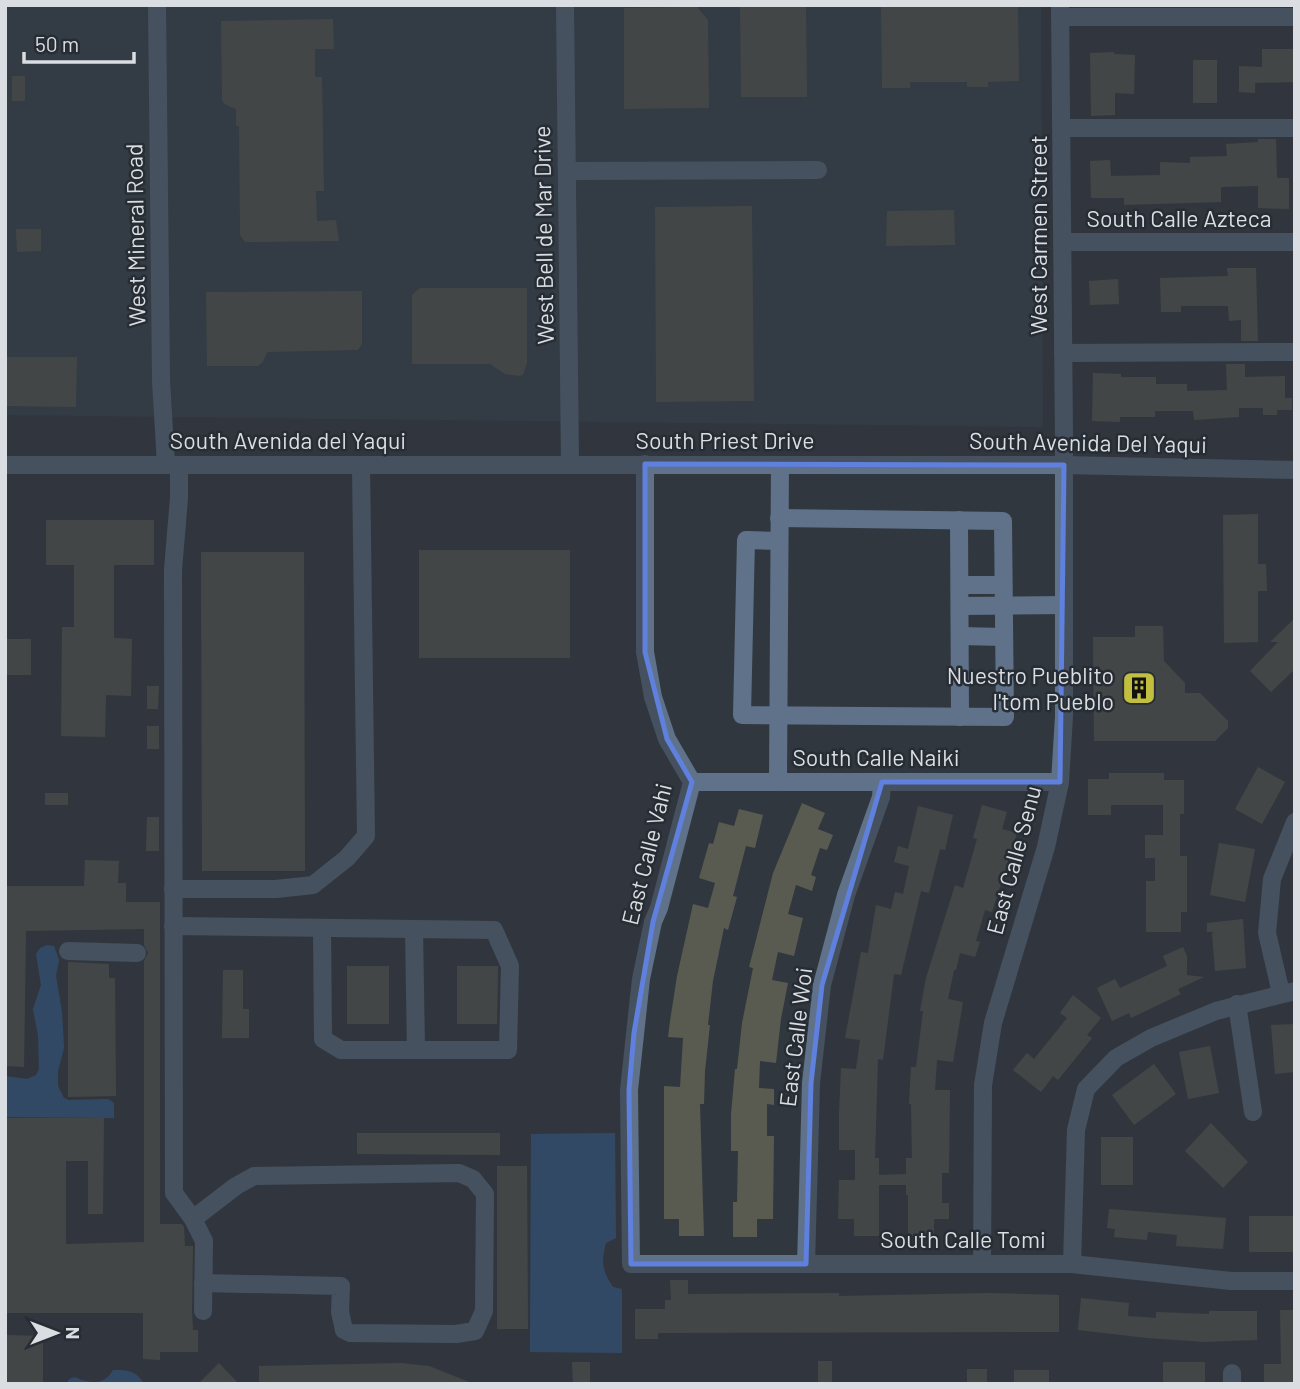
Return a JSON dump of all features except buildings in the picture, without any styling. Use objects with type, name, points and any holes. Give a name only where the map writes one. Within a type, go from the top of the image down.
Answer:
[{"type":"street","name":"West Mineral Road","points":[[157,5],[160,380],[179,498],[173,570],[174,1192],[193,1219],[204,1241],[203,1311]]},
{"type":"street","name":"West Bell de Mar Drive","points":[[565,5],[570,464]]},
{"type":"street","points":[[1060,11],[1295,17]]},
{"type":"street","name":"West Carmen Street","points":[[1060,11],[1064,465]]},
{"type":"street","points":[[1062,128],[1295,128]]},
{"type":"street","points":[[567,171],[818,170]]},
{"type":"street","name":"South Calle Azteca","points":[[1062,242],[1295,242]]},
{"type":"street","points":[[1063,353],[1295,352]]},
{"type":"street","name":"South Avenida del Yaqui","points":[[5,465],[570,464]]},
{"type":"street","name":"South Priest Drive","points":[[570,464],[881,465]]},
{"type":"street","name":"East Calle Vahi","points":[[631,1264],[629,1090],[639,992],[653,922],[692,782],[667,739],[653,697],[645,652],[645,464]]},
{"type":"street","points":[[173,889],[276,889],[313,885],[347,858],[366,836],[361,465]]},
{"type":"street","points":[[778,782],[780,465]]},
{"type":"street","name":"South Avenida Del Yaqui","points":[[881,465],[1064,465],[1295,470]]},
{"type":"street","name":"East Calle Senu","points":[[982,1264],[984,1085],[993,1023],[1046,847],[1060,782],[1064,716],[1064,465]]},
{"type":"street","points":[[779,518],[1003,520],[1004,717],[743,715],[746,540],[779,541]]},
{"type":"street","points":[[959,520],[960,717]]},
{"type":"street","points":[[960,585],[1003,585]]},
{"type":"street","points":[[960,606],[1064,605]]},
{"type":"street","points":[[960,636],[1004,637]]},
{"type":"street","name":"South Calle Naiki","points":[[692,782],[1060,782]]},
{"type":"street","name":"East Calle Woi","points":[[806,1264],[811,1083],[822,985],[846,895],[881,797],[882,782]]},
{"type":"street","points":[[1072,1264],[1076,1130],[1086,1088],[1127,1051],[1162,1034],[1237,1004],[1288,992],[1267,933],[1272,879],[1295,822]]},
{"type":"street","points":[[173,926],[494,930],[510,966],[508,1050],[341,1050],[323,1039],[322,928]]},
{"type":"street","points":[[414,929],[416,1050]]},
{"type":"street","points":[[68,951],[137,953]]},
{"type":"street","points":[[1237,1004],[1253,1112]]},
{"type":"street","points":[[193,1219],[236,1186],[254,1176],[459,1173],[474,1179],[485,1194],[484,1311],[475,1331],[456,1335],[350,1333],[344,1330],[340,1312],[341,1286],[203,1283]]},
{"type":"street","name":"South Calle Tomi","points":[[631,1264],[1072,1264],[1231,1281],[1295,1281]]},
{"type":"highlighted area","points":[[645,464],[1064,465],[1060,782],[882,782],[822,985],[811,1083],[806,1264],[631,1264],[629,1090],[634,1033],[653,922],[692,782],[667,739],[645,652]]},
{"type":"shaded area","points":[[5,5],[1041,5],[1043,427],[5,415]]},
{"type":"shaded area","points":[[54,946],[59,960],[56,976],[64,1048],[58,1071],[58,1086],[64,1098],[69,1100],[108,1099],[114,1103],[114,1118],[5,1117],[5,1076],[27,1079],[36,1075],[39,1069],[38,1035],[33,1009],[41,985],[36,954],[40,948]]},
{"type":"shaded area","points":[[615,1133],[616,1238],[606,1243],[603,1261],[613,1287],[622,1289],[622,1353],[530,1352],[531,1134]]},
{"type":"shaded area","points":[[113,1370],[131,1372],[144,1384],[67,1384],[69,1379],[75,1377],[91,1382],[101,1381]]},
{"type":"place","name":"Nuestro Pueblito I'tom Pueblo","points":[[1139,688]]}]
